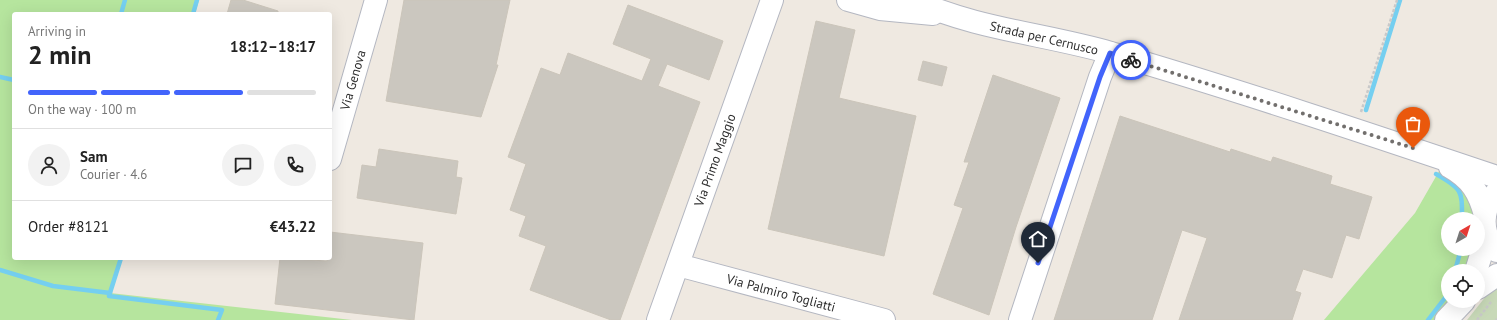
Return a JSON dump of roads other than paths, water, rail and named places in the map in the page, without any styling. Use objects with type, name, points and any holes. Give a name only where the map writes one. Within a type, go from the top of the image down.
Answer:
[{"type":"street","name":"Via Genova","points":[[332,152],[376,0]]},
{"type":"street","name":"Via Primo Maggio","points":[[658,320],[772,0]]},
{"type":"street","points":[[848,0],[880,9],[955,17]]},
{"type":"street","name":"Strada per Cernusco","points":[[913,0],[955,17],[1110,53],[1497,176]]},
{"type":"street","points":[[1020,320],[1100,77],[1110,53]]},
{"type":"street","name":"Strada per Cernusco","points":[[1427,153],[1461,173],[1471,183],[1480,197],[1484,212]]},
{"type":"street","points":[[1485,215],[1490,202],[1497,192]]},
{"type":"street","name":"Strada per Cernusco","points":[[1485,226],[1492,243]]},
{"type":"street","points":[[1480,264],[1492,243]]},
{"type":"street","name":"Via Palmiro Togliatti","points":[[678,265],[884,320]]},
{"type":"street","points":[[1487,293],[1497,275]]},
{"type":"waterway","points":[[122,12],[125,0]]},
{"type":"waterway","points":[[194,12],[197,0]]},
{"type":"waterway","points":[[1366,110],[1400,0]]},
{"type":"waterway","points":[[0,77],[12,80]]},
{"type":"waterway","points":[[1436,174],[1456,187],[1461,196],[1462,212]]},
{"type":"waterway","points":[[1457,264],[1459,256]]},
{"type":"waterway","points":[[120,260],[109,296],[222,310],[218,320]]},
{"type":"waterway","points":[[0,270],[53,286],[110,293]]},
{"type":"waterway","points":[[1428,320],[1441,303]]}]
